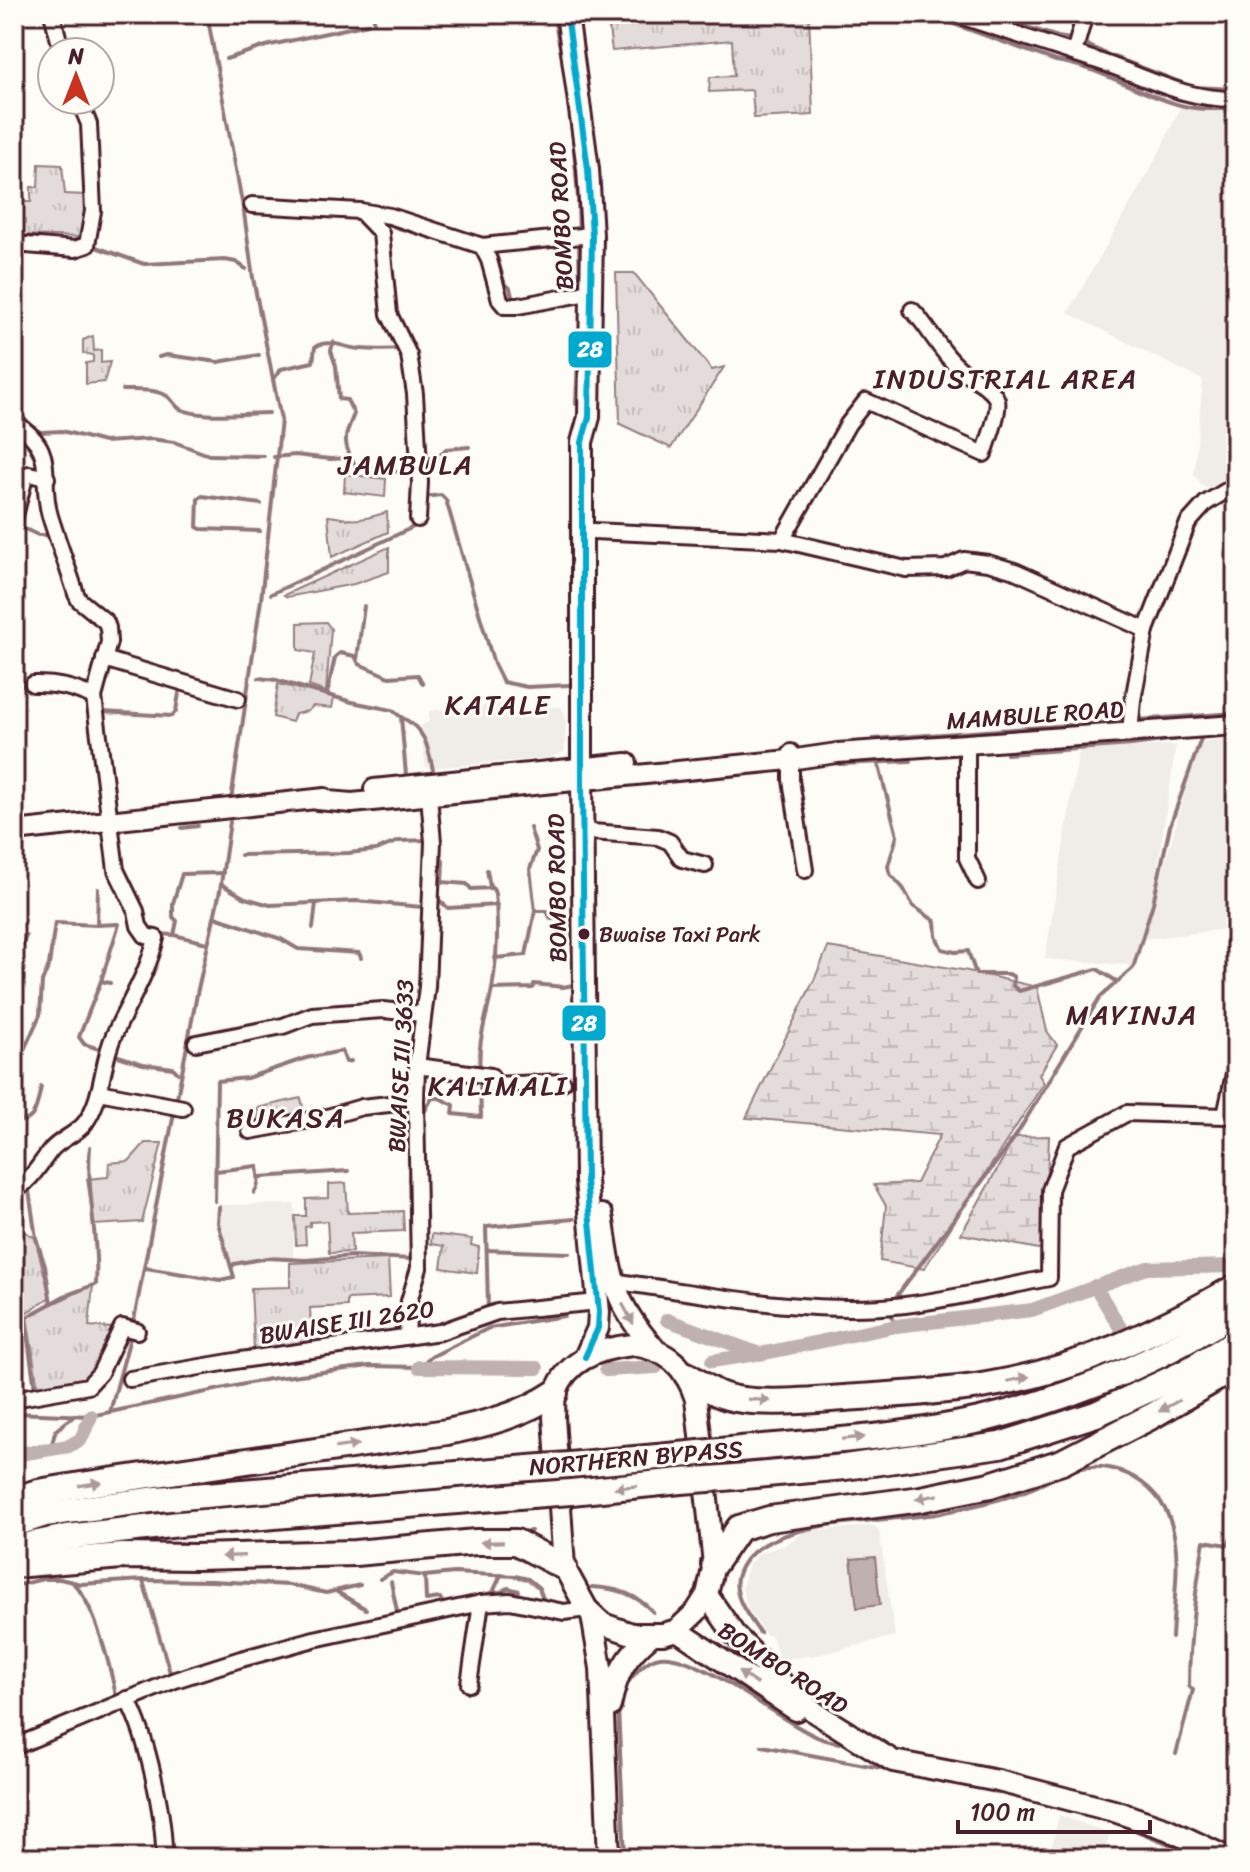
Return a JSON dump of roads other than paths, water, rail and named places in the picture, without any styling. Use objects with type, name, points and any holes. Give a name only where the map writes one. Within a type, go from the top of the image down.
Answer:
[{"type":"highway","points":[[687,1375],[719,1394],[767,1401],[987,1385],[1039,1374],[1095,1356],[1175,1322],[1236,1287]]},
{"type":"highway","name":"NORTHERN BYPASS","points":[[14,1524],[45,1514],[158,1499],[679,1455],[903,1433],[978,1420],[1118,1377],[1236,1311]]},
{"type":"highway","name":"NORTHERN BYPASS","points":[[14,1548],[67,1537],[179,1524],[859,1466],[1000,1445],[1096,1414],[1182,1374],[1236,1342]]},
{"type":"highway","points":[[714,1564],[739,1528],[769,1519],[921,1499],[990,1485],[1062,1462],[1152,1416],[1236,1367]]},
{"type":"highway","points":[[14,1500],[38,1492],[81,1485],[447,1432],[528,1410],[555,1393]]},
{"type":"highway","points":[[14,1565],[122,1556],[355,1553],[476,1542],[516,1542],[564,1567]]},
{"type":"main road","name":"BOMBO ROAD","points":[[567,14],[588,169],[592,235],[589,417],[582,442],[587,773],[586,1181],[598,1328],[585,1357]]},
{"type":"main road","name":"BOMBO ROAD","points":[[589,417],[595,442],[587,773],[592,832],[598,1185],[612,1281],[632,1324],[654,1348],[687,1375]]},
{"type":"main road","name":"MAMBULE ROAD","points":[[587,773],[1236,725]]},
{"type":"main road","points":[[317,800],[352,803],[429,796],[587,773]]},
{"type":"main road","points":[[14,831],[317,800],[351,792],[587,773]]},
{"type":"main road","points":[[654,1348],[618,1346],[585,1357],[568,1373],[555,1393],[564,1567],[590,1612],[603,1624],[616,1630],[650,1636],[677,1630],[696,1612],[707,1595],[714,1564],[696,1399],[687,1375]]},
{"type":"main road","name":"BOMBO ROAD","points":[[707,1595],[734,1634],[816,1713],[893,1761],[998,1781],[1128,1815],[1167,1829],[1228,1858]]},
{"type":"main road","points":[[590,1612],[601,1668],[609,1858]]},
{"type":"main road","name":"BOMBO ROAD","points":[[677,1630],[824,1730],[863,1744]]},
{"type":"main road","points":[[604,1733],[615,1680],[629,1654],[650,1636]]},
{"type":"street","points":[[52,14],[58,36]]},
{"type":"street","points":[[954,14],[1074,53],[1176,91],[1209,100],[1236,99]]},
{"type":"street","points":[[1074,53],[1085,14]]},
{"type":"street","points":[[14,244],[75,249],[87,245],[93,211],[89,124],[86,116]]},
{"type":"street","points":[[252,205],[360,211],[390,216],[482,246],[592,235]]},
{"type":"street","points":[[360,211],[381,233],[389,314],[409,355],[415,394],[420,483],[418,519]]},
{"type":"street","points":[[482,246],[493,270],[500,300],[505,306],[592,292]]},
{"type":"street","points":[[782,540],[848,424],[866,401],[984,454],[997,400],[991,391],[959,369],[912,310]]},
{"type":"street","points":[[14,422],[30,433],[43,452],[49,511],[76,594],[106,622],[108,628],[109,642],[94,697],[116,870],[136,911],[139,926],[146,936],[156,938],[150,965],[111,1040],[99,1092],[87,1121],[53,1147],[42,1165],[14,1191]]},
{"type":"street","points":[[14,520],[25,477],[29,474],[47,478]]},
{"type":"street","points":[[1130,733],[1146,630],[1188,523],[1206,503],[1236,485]]},
{"type":"street","points":[[593,531],[782,540],[906,569],[946,568],[964,560],[1000,565],[1146,630]]},
{"type":"street","points":[[104,659],[238,699]]},
{"type":"street","points":[[33,684],[74,688],[94,697]]},
{"type":"street","points":[[967,743],[967,858],[978,881]]},
{"type":"street","points":[[791,756],[796,827],[805,870]]},
{"type":"street","name":"BWAISE III 3633","points":[[407,1336],[409,1301],[419,1268],[416,1101],[427,987],[433,842],[429,796]]},
{"type":"street","points":[[592,832],[658,837],[670,842],[682,859],[705,865]]},
{"type":"street","points":[[196,1043],[283,1026],[312,1015],[383,1010],[423,1014]]},
{"type":"street","points":[[612,1281],[800,1306],[841,1307],[904,1305],[1049,1278],[1050,1190],[1067,1146],[1127,1113],[1225,1116],[1236,1064]]},
{"type":"street","points":[[417,1066],[491,1076],[492,1085],[563,1082]]},
{"type":"street","points":[[99,1092],[176,1106]]},
{"type":"street","points":[[250,1131],[327,1117],[362,1107],[416,1101]]},
{"type":"street","name":"BWAISE III 2620","points":[[130,1379],[440,1332],[497,1312],[598,1302]]},
{"type":"street","points":[[14,1399],[88,1386],[130,1329]]},
{"type":"street","points":[[14,1747],[175,1680],[278,1648],[481,1603],[510,1601],[564,1612],[590,1612]]},
{"type":"street","points":[[469,1684],[481,1603]]},
{"type":"street","points":[[127,1699],[147,1754],[165,1842],[164,1858]]},
{"type":"waterway","points":[[207,14],[281,420],[261,600],[231,800],[223,799]]},
{"type":"waterway","points":[[374,14],[374,22]]},
{"type":"waterway","points":[[553,14],[565,70]]},
{"type":"waterway","points":[[926,14],[1056,61],[1088,69],[1180,105],[1236,109]]},
{"type":"waterway","points":[[987,14],[1077,40],[1193,87],[1236,89]]},
{"type":"waterway","points":[[226,59],[266,46],[368,24]]},
{"type":"waterway","points":[[572,123],[578,197],[580,289]]},
{"type":"waterway","points":[[254,213],[265,212]]},
{"type":"waterway","points":[[385,220],[395,227],[440,240]]},
{"type":"waterway","points":[[90,245],[144,264],[225,260],[236,262],[246,269]]},
{"type":"waterway","points":[[491,254],[497,257],[513,301]]},
{"type":"waterway","points":[[580,298],[580,311]]},
{"type":"waterway","points":[[576,404],[579,335]]},
{"type":"waterway","points":[[333,342],[331,351],[336,366],[339,399],[347,400],[354,414],[346,436],[351,458]]},
{"type":"waterway","points":[[273,380],[281,369],[313,362],[315,347],[320,344],[401,349]]},
{"type":"waterway","points":[[159,357],[167,355],[218,362],[259,355]]},
{"type":"waterway","points":[[123,390],[162,394],[180,409],[200,414],[269,413]]},
{"type":"waterway","points":[[32,428],[41,432],[62,431],[104,442],[151,439],[174,442],[209,455],[264,456]]},
{"type":"waterway","points":[[25,440],[38,463]]},
{"type":"waterway","points":[[424,468],[431,463],[430,458],[436,459],[446,449],[469,447]]},
{"type":"waterway","points":[[274,457],[351,458],[355,465],[399,472]]},
{"type":"waterway","points":[[424,497],[441,495],[446,500],[494,664],[503,682],[527,687],[569,685]]},
{"type":"waterway","points":[[260,531],[197,527],[198,499],[202,496],[261,504]]},
{"type":"waterway","points":[[271,594],[424,522],[425,506]]},
{"type":"waterway","points":[[41,508],[47,530]]},
{"type":"waterway","points":[[14,524],[51,538]]},
{"type":"waterway","points":[[357,659],[364,606]]},
{"type":"waterway","points":[[327,694],[335,657],[340,653],[355,656],[359,664],[389,677],[418,675],[423,684]]},
{"type":"waterway","points":[[259,678],[392,710],[401,717],[406,775]]},
{"type":"waterway","points":[[14,688],[31,682]]},
{"type":"waterway","points":[[71,683],[94,685]]},
{"type":"waterway","points":[[101,709],[103,712],[172,716],[176,711],[180,687]]},
{"type":"waterway","points":[[1137,720],[1236,713]]},
{"type":"waterway","points":[[401,717],[420,733],[433,770]]},
{"type":"waterway","points":[[873,739],[1125,721]]},
{"type":"waterway","points":[[893,1301],[1015,1137],[1100,997],[1133,968],[1153,903],[1170,826],[1202,736]]},
{"type":"waterway","points":[[1007,754],[1132,745],[1193,737]]},
{"type":"waterway","points":[[839,764],[911,761]]},
{"type":"waterway","points":[[878,762],[897,836],[888,866],[890,874],[913,906],[935,921],[936,936],[942,949],[968,951],[976,974],[1009,974],[1014,977],[1013,986],[1019,991],[1097,969],[1118,982]]},
{"type":"waterway","points":[[133,1325],[220,891],[230,822]]},
{"type":"waterway","points":[[182,828],[198,826]]},
{"type":"waterway","points":[[495,958],[526,955],[535,911],[530,869],[537,850],[530,828]]},
{"type":"waterway","points":[[241,855],[348,853],[376,850],[399,841],[430,840]]},
{"type":"waterway","points":[[439,851],[443,861],[442,882],[467,884],[471,889],[493,888],[495,894],[496,954],[481,1039],[480,1070]]},
{"type":"waterway","points":[[487,870],[490,887]]},
{"type":"waterway","points":[[174,935],[177,921],[173,917],[173,903],[182,874],[223,873]]},
{"type":"waterway","points":[[221,884],[245,898],[270,905],[356,901],[422,907]]},
{"type":"waterway","points":[[98,889],[97,925],[119,924],[101,981]]},
{"type":"waterway","points":[[439,900],[448,908],[497,905]]},
{"type":"waterway","points":[[313,928],[316,903]]},
{"type":"waterway","points":[[535,911],[547,911],[551,919],[573,918]]},
{"type":"waterway","points":[[215,917],[281,939],[298,949],[359,953],[361,958]]},
{"type":"waterway","points":[[14,1082],[23,1052],[40,1015],[42,982],[49,965],[55,923],[97,925]]},
{"type":"waterway","points":[[157,934],[207,943]]},
{"type":"waterway","points":[[14,966],[26,936]]},
{"type":"waterway","points":[[102,1050],[84,1044],[79,1037],[101,981],[110,983]]},
{"type":"waterway","points":[[492,989],[533,988],[534,984],[573,985]]},
{"type":"waterway","points":[[215,1201],[217,1081],[247,1078],[306,1058],[342,1051],[346,1062],[351,1061]]},
{"type":"waterway","points":[[112,1054],[143,1064],[173,1068],[178,1073]]},
{"type":"waterway","points":[[422,1116],[432,1098],[439,1098],[454,1105],[453,1114],[481,1117],[480,1079]]},
{"type":"waterway","points":[[14,1120],[31,1117],[41,1087]]},
{"type":"waterway","points":[[35,1389],[25,1318],[64,1296],[96,1284],[90,1147]]},
{"type":"waterway","points":[[216,1171],[257,1166],[258,1183],[254,1193]]},
{"type":"waterway","points":[[409,1181],[410,1168]]},
{"type":"waterway","points":[[260,1177],[348,1171]]},
{"type":"waterway","points":[[28,1184],[51,1303]]},
{"type":"waterway","points":[[411,1199],[411,1218]]},
{"type":"waterway","points":[[146,1268],[220,1280],[234,1277],[218,1223],[219,1207]]},
{"type":"waterway","points":[[488,1307],[486,1227],[574,1219]]},
{"type":"waterway","points":[[487,1250],[569,1253]]},
{"type":"waterway","points":[[232,1267],[234,1264],[267,1258],[306,1260],[352,1256],[412,1259]]},
{"type":"waterway","points":[[667,1320],[760,1354],[896,1326],[1032,1310],[1147,1268],[1236,1266]]},
{"type":"waterway","points":[[1095,1286],[1124,1334]]},
{"type":"waterway","points":[[890,1311],[896,1326]]},
{"type":"waterway","points":[[14,1413],[91,1416],[269,1379],[369,1366],[419,1367],[429,1358],[489,1328],[564,1316]]},
{"type":"waterway","points":[[110,1412],[131,1334]]},
{"type":"waterway","points":[[712,1361],[756,1354]]},
{"type":"waterway","points":[[419,1367],[537,1368]]},
{"type":"waterway","points":[[606,1370],[656,1367]]},
{"type":"waterway","points":[[14,1455],[69,1446],[81,1439],[91,1416]]},
{"type":"waterway","points":[[50,1450],[56,1430],[73,1417]]},
{"type":"waterway","points":[[1069,1471],[1086,1467],[1118,1470],[1135,1478],[1153,1493],[1166,1510],[1176,1550],[1172,1638]]},
{"type":"waterway","points":[[760,1633],[747,1614],[736,1585],[748,1557],[768,1542],[795,1532],[826,1526],[941,1513],[1015,1495],[1057,1476]]},
{"type":"waterway","points":[[108,1518],[169,1512]]},
{"type":"waterway","points":[[36,1529],[75,1522]]},
{"type":"waterway","points":[[1176,1754],[1193,1690],[1189,1686],[1190,1649],[1204,1541],[1228,1545],[1236,1527]]},
{"type":"waterway","points":[[518,1532],[531,1531]]},
{"type":"waterway","points":[[380,1579],[393,1572],[425,1576],[454,1573],[515,1576],[528,1579],[539,1588],[544,1601]]},
{"type":"waterway","points":[[479,1597],[493,1592],[501,1575]]},
{"type":"waterway","points":[[425,1576],[426,1600],[440,1598],[443,1604],[459,1601]]},
{"type":"waterway","points":[[14,1586],[43,1579],[81,1584],[143,1580],[211,1581],[289,1585],[326,1593],[360,1585]]},
{"type":"waterway","points":[[143,1581],[171,1676]]},
{"type":"waterway","points":[[391,1582],[398,1616]]},
{"type":"waterway","points":[[74,1584],[95,1621],[116,1696]]},
{"type":"waterway","points":[[592,1587],[626,1593],[653,1612]]},
{"type":"waterway","points":[[493,1592],[508,1588],[519,1591]]},
{"type":"waterway","points":[[337,1592],[366,1609]]},
{"type":"waterway","points":[[623,1690],[649,1661],[660,1657],[676,1658],[716,1676],[800,1728],[839,1743]]},
{"type":"waterway","points":[[14,1738],[127,1692]]},
{"type":"waterway","points":[[618,1709],[625,1858]]},
{"type":"waterway","points":[[762,1746],[892,1770]]},
{"type":"waterway","points":[[948,1782],[1006,1793]]},
{"type":"waterway","points":[[1107,1819],[1201,1857]]},
{"type":"place","name":"Bwaise Taxi Park","points":[[584,934]]},
{"type":"district","name":"INDUSTRIAL AREA","points":[[1006,378]]},
{"type":"district","name":"JAMBULA","points":[[406,464]]},
{"type":"district","name":"KATALE","points":[[498,704]]},
{"type":"district","name":"MAYINJA","points":[[1132,1014]]},
{"type":"district","name":"KALIMALI","points":[[498,1085]]},
{"type":"district","name":"BUKASA","points":[[286,1117]]}]
